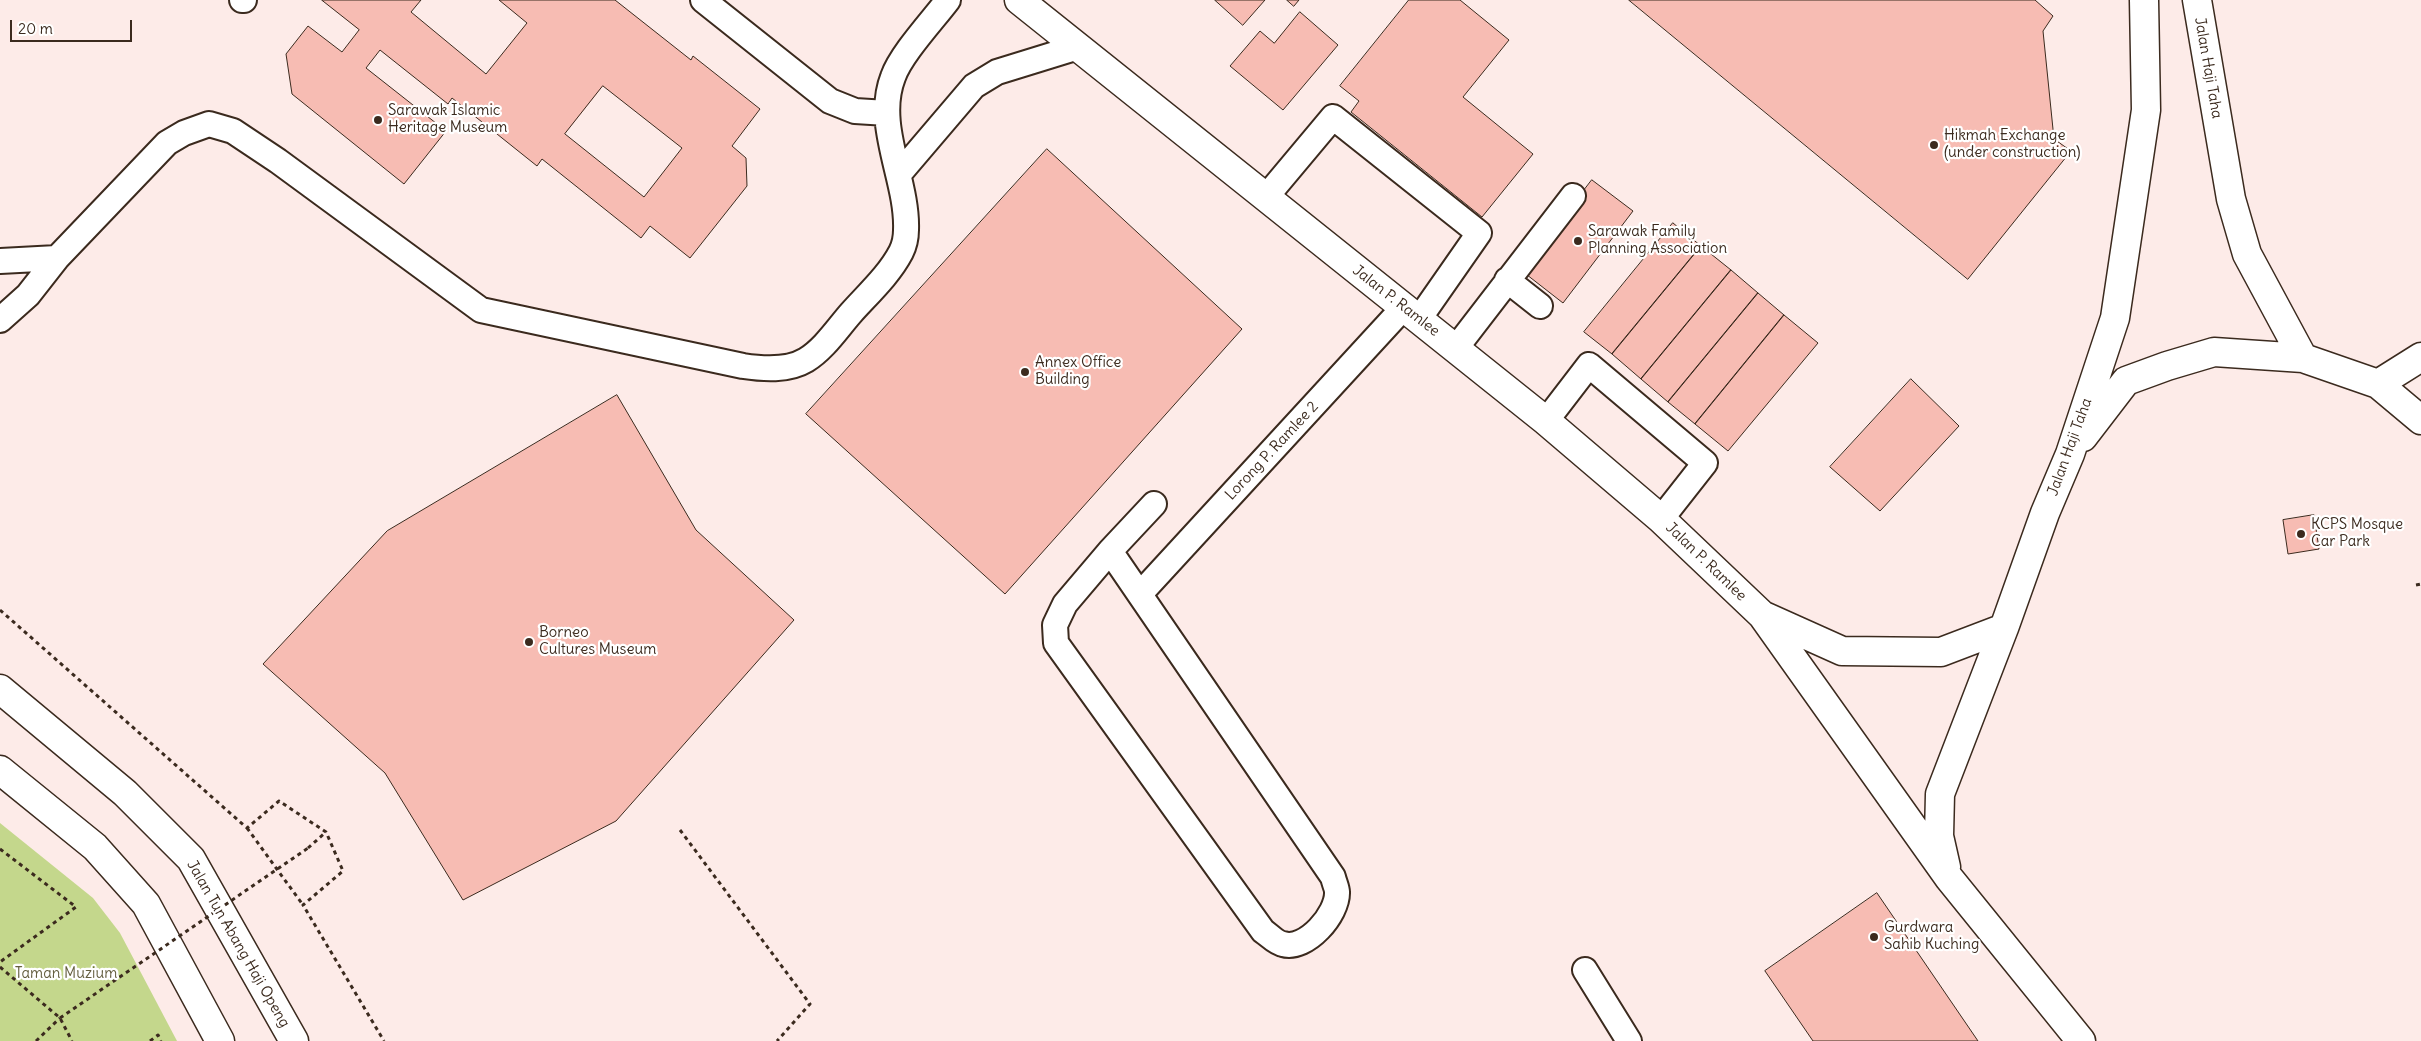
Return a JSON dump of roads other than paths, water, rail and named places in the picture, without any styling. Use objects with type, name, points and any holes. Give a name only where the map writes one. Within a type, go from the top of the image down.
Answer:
[{"type":"main road","name":"Jalan P. Ramlee","points":[[1019,0],[1546,421],[1661,519],[1762,615],[1948,878],[2081,1041]]},
{"type":"main road","name":"Jalan Haji Taha","points":[[1948,878],[1939,836],[1940,794],[2004,628],[2045,513],[2070,454],[2115,318],[2146,110],[2144,0]]},
{"type":"main road","name":"Jalan Haji Taha","points":[[2197,0],[2231,199],[2247,254],[2303,358]]},
{"type":"main road","points":[[2070,454],[2126,381],[2214,352],[2303,358],[2378,384],[2421,420]]},
{"type":"main road","points":[[2378,384],[2421,357]]},
{"type":"main road","name":"Jalan P. Ramlee","points":[[1762,615],[1842,651],[1941,652],[2004,628]]},
{"type":"main road","name":"Jalan Tun Abang Haji Openg","points":[[0,689],[125,793],[191,859],[294,1041]]},
{"type":"main road","points":[[0,770],[95,847],[146,904],[220,1041]]},
{"type":"lane","points":[[703,0],[830,101],[855,111],[887,113]]},
{"type":"lane","points":[[0,320],[28,295],[57,258],[168,143],[184,133],[209,124],[233,131],[278,161],[481,310],[743,366],[764,369],[785,368],[806,360],[823,344],[892,267],[902,250],[906,232],[906,210],[887,113],[893,76],[914,43],[948,0]]},
{"type":"lane","points":[[899,174],[974,86],[997,72],[1078,47]]},
{"type":"lane","name":"Lorong P. Ramlee 2","points":[[1140,594],[1411,313],[1479,233],[1333,117],[1266,197]]},
{"type":"lane","points":[[1456,348],[1573,196]]},
{"type":"lane","points":[[0,261],[57,258]]},
{"type":"lane","points":[[1508,280],[1540,306]]},
{"type":"lane","points":[[1546,421],[1589,365],[1706,463],[1661,519]]},
{"type":"lane","points":[[1110,551],[1333,877],[1338,893],[1332,912],[1310,938],[1295,945],[1282,944],[1263,931],[1056,642],[1055,625],[1065,604],[1110,551],[1154,504]]},
{"type":"lane","points":[[1585,970],[1629,1041]]},
{"type":"place","name":"Sarawak Islamic Heritage Museum","points":[[378,120]]},
{"type":"place","name":"Hikmah Exchange (under construction)","points":[[1934,145]]},
{"type":"place","name":"Sarawak Family Planning Association","points":[[1578,241]]},
{"type":"place","name":"Annex Office Building","points":[[1025,372]]},
{"type":"place","name":"KCPS Mosque Car Park","points":[[2301,534]]},
{"type":"place","name":"Borneo Cultures Museum","points":[[529,642]]},
{"type":"place","name":"Gurdwara Sahib Kuching","points":[[1874,937]]},
{"type":"park label","name":"Taman Muzium","points":[[66,974]]}]
